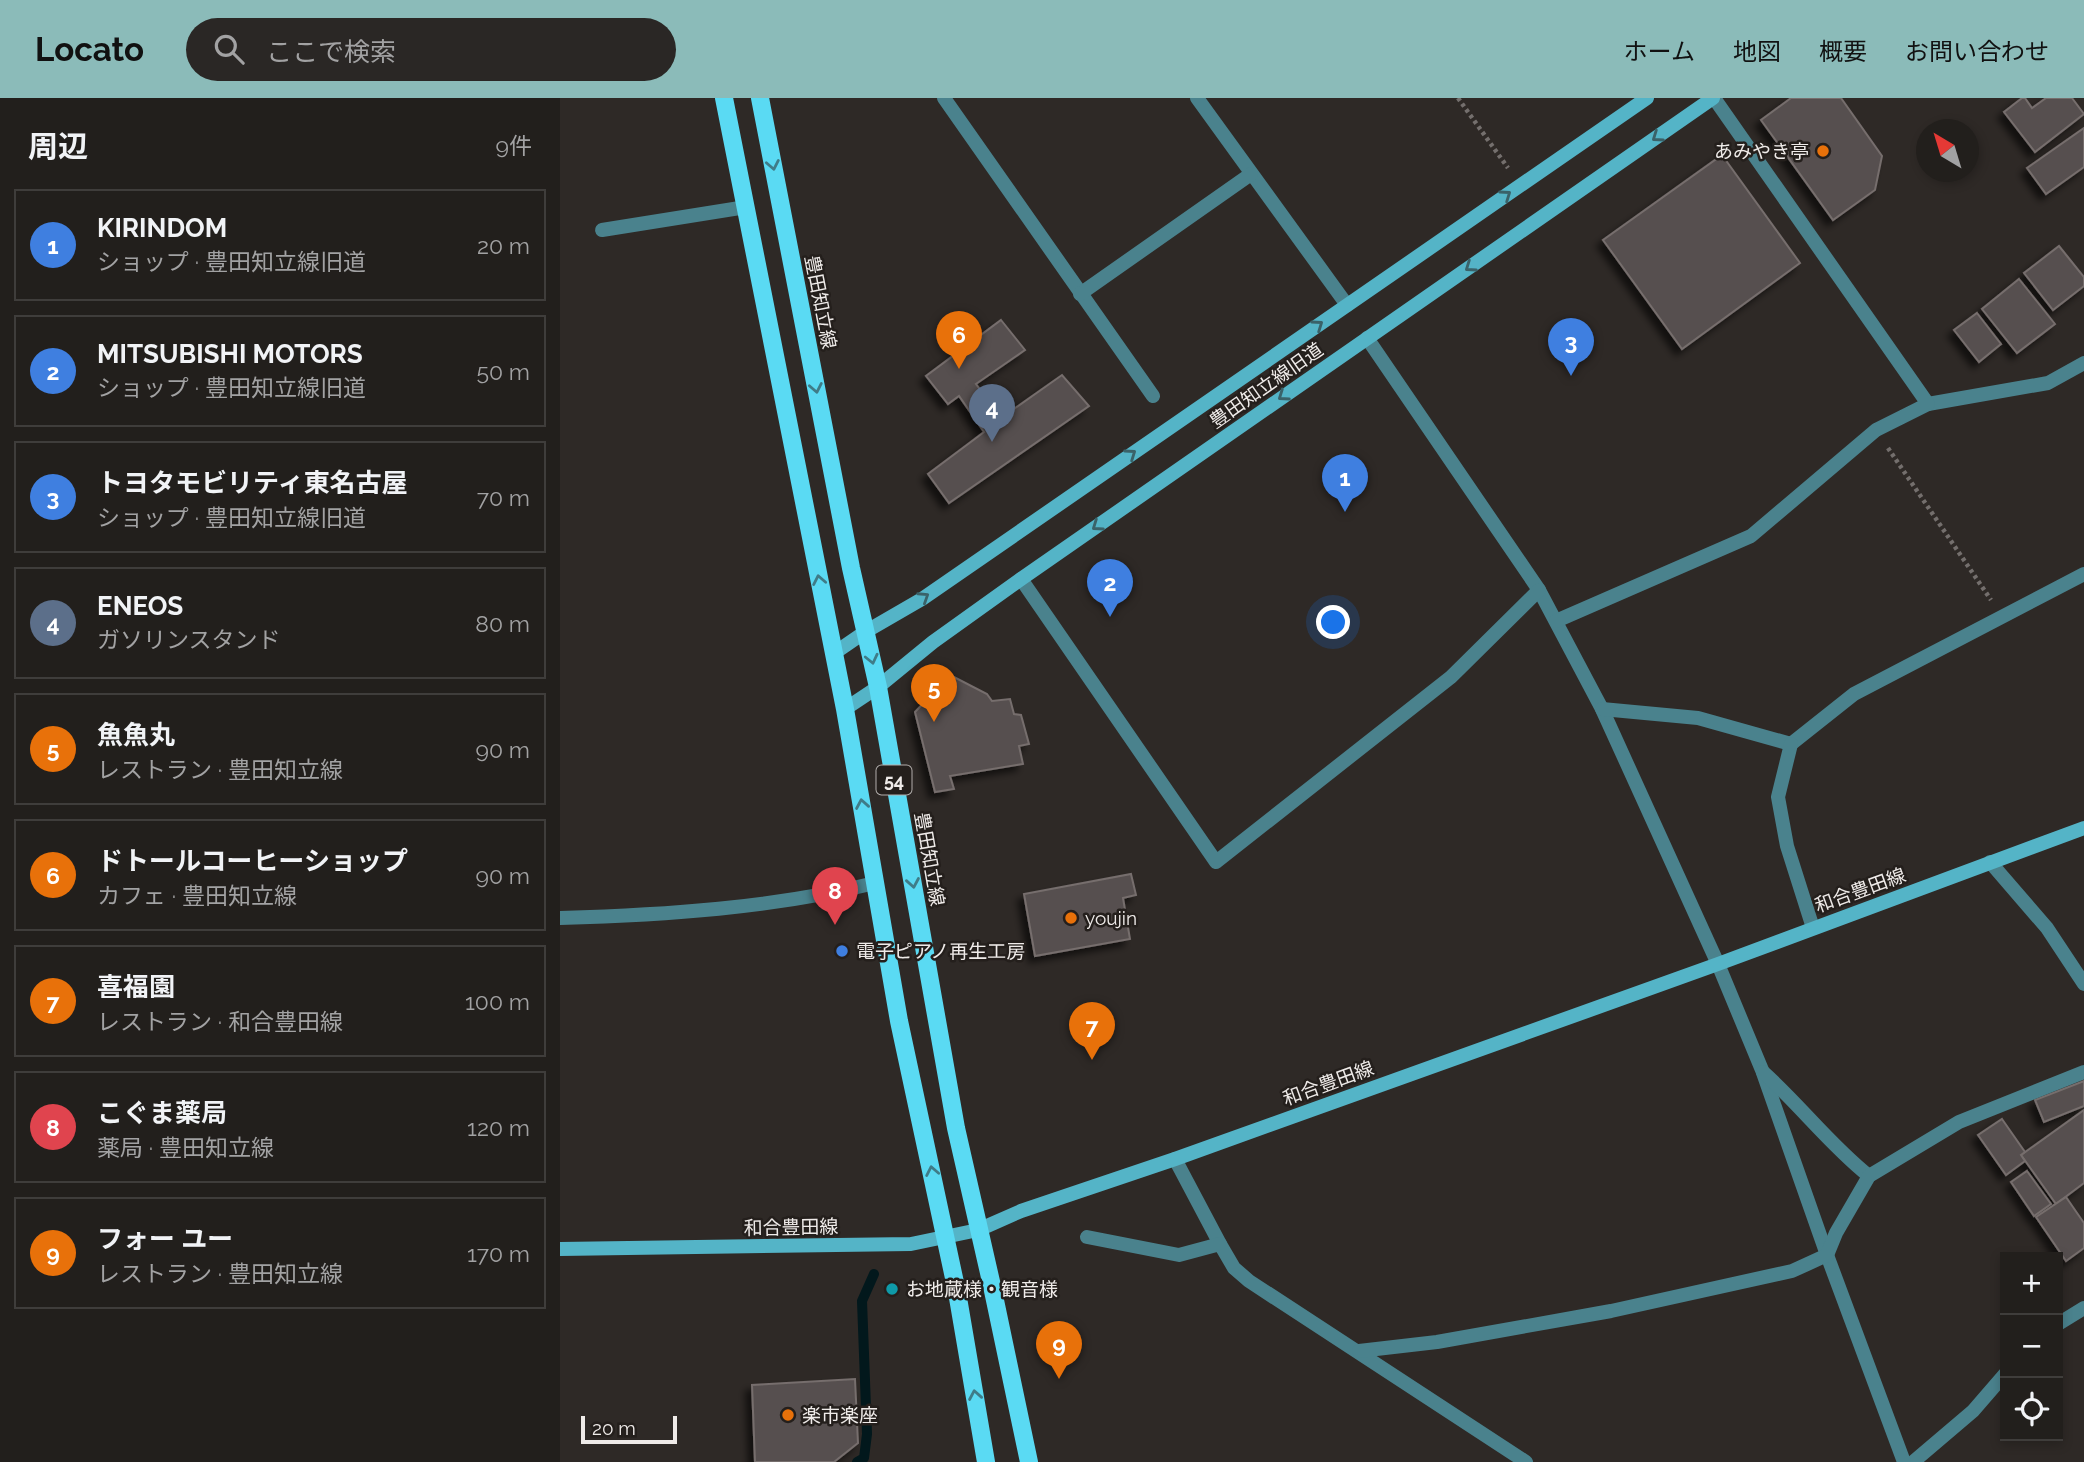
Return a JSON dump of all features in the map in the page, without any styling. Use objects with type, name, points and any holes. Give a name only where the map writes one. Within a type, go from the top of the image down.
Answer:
[{"type":"main road","name":"54","points":[[724,98],[845,709],[899,1021],[957,1292],[986,1462]]},
{"type":"main road","name":"豊田知立線","points":[[760,98],[848,555],[878,687],[956,1128],[1029,1462]]},
{"type":"street","points":[[944,98],[1153,396]]},
{"type":"street","points":[[1197,98],[1347,305]]},
{"type":"street","name":"豊田知立線旧道","points":[[833,654],[922,598],[1647,98]]},
{"type":"street","points":[[1714,98],[1928,404]]},
{"type":"street","name":"豊田知立線旧道","points":[[845,709],[1021,579],[1714,98]]},
{"type":"street","points":[[1080,294],[1251,174]]},
{"type":"street","points":[[602,230],[746,207]]},
{"type":"street","points":[[1367,338],[1539,590],[1602,709],[1718,964],[1762,1070],[1904,1462]]},
{"type":"street","points":[[1556,621],[1751,536],[1876,430],[1928,404],[2048,383],[2084,363]]},
{"type":"street","points":[[1813,928],[1787,846],[1778,797],[1791,744],[1854,694],[2084,575]]},
{"type":"street","points":[[1021,579],[1216,862],[1451,677],[1539,590]]},
{"type":"street","points":[[1602,709],[1698,718],[1791,744]]},
{"type":"street","name":"和合豊田線","points":[[560,1249],[911,1244],[978,1230],[1021,1211],[1175,1159],[1718,964],[2084,828]]},
{"type":"street","points":[[1990,862],[2047,928],[2084,984]]},
{"type":"street","points":[[560,918],[718,908],[818,897],[875,883]]},
{"type":"street","points":[[1762,1070],[1792,1098],[1844,1156],[1869,1176]]},
{"type":"street","points":[[1359,1351],[1437,1342],[1611,1311],[1792,1271],[1827,1255],[1869,1176],[1959,1122],[2084,1072]]},
{"type":"street","points":[[1175,1159],[1234,1268],[1249,1281],[1526,1462]]},
{"type":"street","points":[[1087,1237],[1179,1255],[1220,1244]]},
{"type":"street","points":[[2063,1321],[2084,1308]]},
{"type":"street","points":[[1913,1462],[1973,1411],[2002,1378]]},
{"type":"path","points":[[1458,98],[1508,168]]},
{"type":"path","points":[[1876,430],[2003,617]]},
{"type":"building","points":[[1791,98],[1841,98],[1882,156],[1875,190],[1833,220],[1761,120]]},
{"type":"building","points":[[2025,98],[2032,108],[2046,98],[2072,98],[2084,114],[2035,152],[2004,112]]},
{"type":"building","points":[[2084,128],[2084,167],[2046,194],[2027,168]]},
{"type":"building","points":[[1722,155],[1800,263],[1682,349],[1603,240]]},
{"type":"building","points":[[2059,246],[2084,277],[2084,286],[2053,310],[2024,273]]},
{"type":"building","points":[[2019,279],[2055,324],[2017,353],[1982,309]]},
{"type":"building","points":[[1977,313],[2001,344],[1979,362],[1954,330]]},
{"type":"building","points":[[1001,320],[1025,350],[976,384],[1001,418],[1062,375],[1089,406],[949,503],[928,474],[984,432],[959,396],[948,404],[926,376]]},
{"type":"building","points":[[950,675],[987,694],[992,701],[1010,699],[1014,714],[1021,715],[1029,744],[1019,746],[1023,764],[950,776],[954,789],[935,792],[915,712]]},
{"type":"building","points":[[1131,874],[1136,895],[1123,898],[1130,939],[1035,956],[1024,894]]},
{"type":"building","points":[[2084,1081],[2084,1106],[2044,1122],[2035,1100]]},
{"type":"building","points":[[2084,1110],[2084,1183],[2056,1204],[2021,1155]]},
{"type":"building","points":[[2002,1119],[2025,1152],[2021,1155],[2025,1161],[2006,1175],[1978,1135]]},
{"type":"building","points":[[2027,1171],[2051,1204],[2034,1216],[2011,1182]]},
{"type":"building","points":[[2066,1197],[2084,1223],[2084,1248],[2066,1261],[2063,1252],[2060,1252],[2036,1217]]},
{"type":"building","points":[[855,1379],[858,1443],[834,1462],[755,1462],[752,1385]]},
{"type":"waterway","points":[[857,1462],[864,1458],[867,1434],[862,1301],[874,1274]]},
{"type":"place","name":"あみやき亭","points":[[1823,151]]},
{"type":"place","name":"ドトールコーヒーショップ","points":[[959,369]]},
{"type":"place","name":"トヨタモビリティ東名古屋","points":[[1571,376]]},
{"type":"place","name":"ENEOS","points":[[992,442]]},
{"type":"place","name":"KIRINDOM","points":[[1345,512]]},
{"type":"place","name":"MITSUBISHI MOTORS","points":[[1110,617]]},
{"type":"place","name":"魚魚丸","points":[[934,722]]},
{"type":"place","name":"youjin","points":[[1071,918]]},
{"type":"place","name":"こぐま薬局","points":[[835,925]]},
{"type":"place","name":"電子ピアノ再生工房","points":[[842,951]]},
{"type":"place","name":"喜福園","points":[[1092,1060]]},
{"type":"place","name":"お地蔵様・観音様","points":[[892,1289]]},
{"type":"place","name":"フォー ユー","points":[[1059,1379]]},
{"type":"place","name":"楽市楽座","points":[[788,1415]]}]
